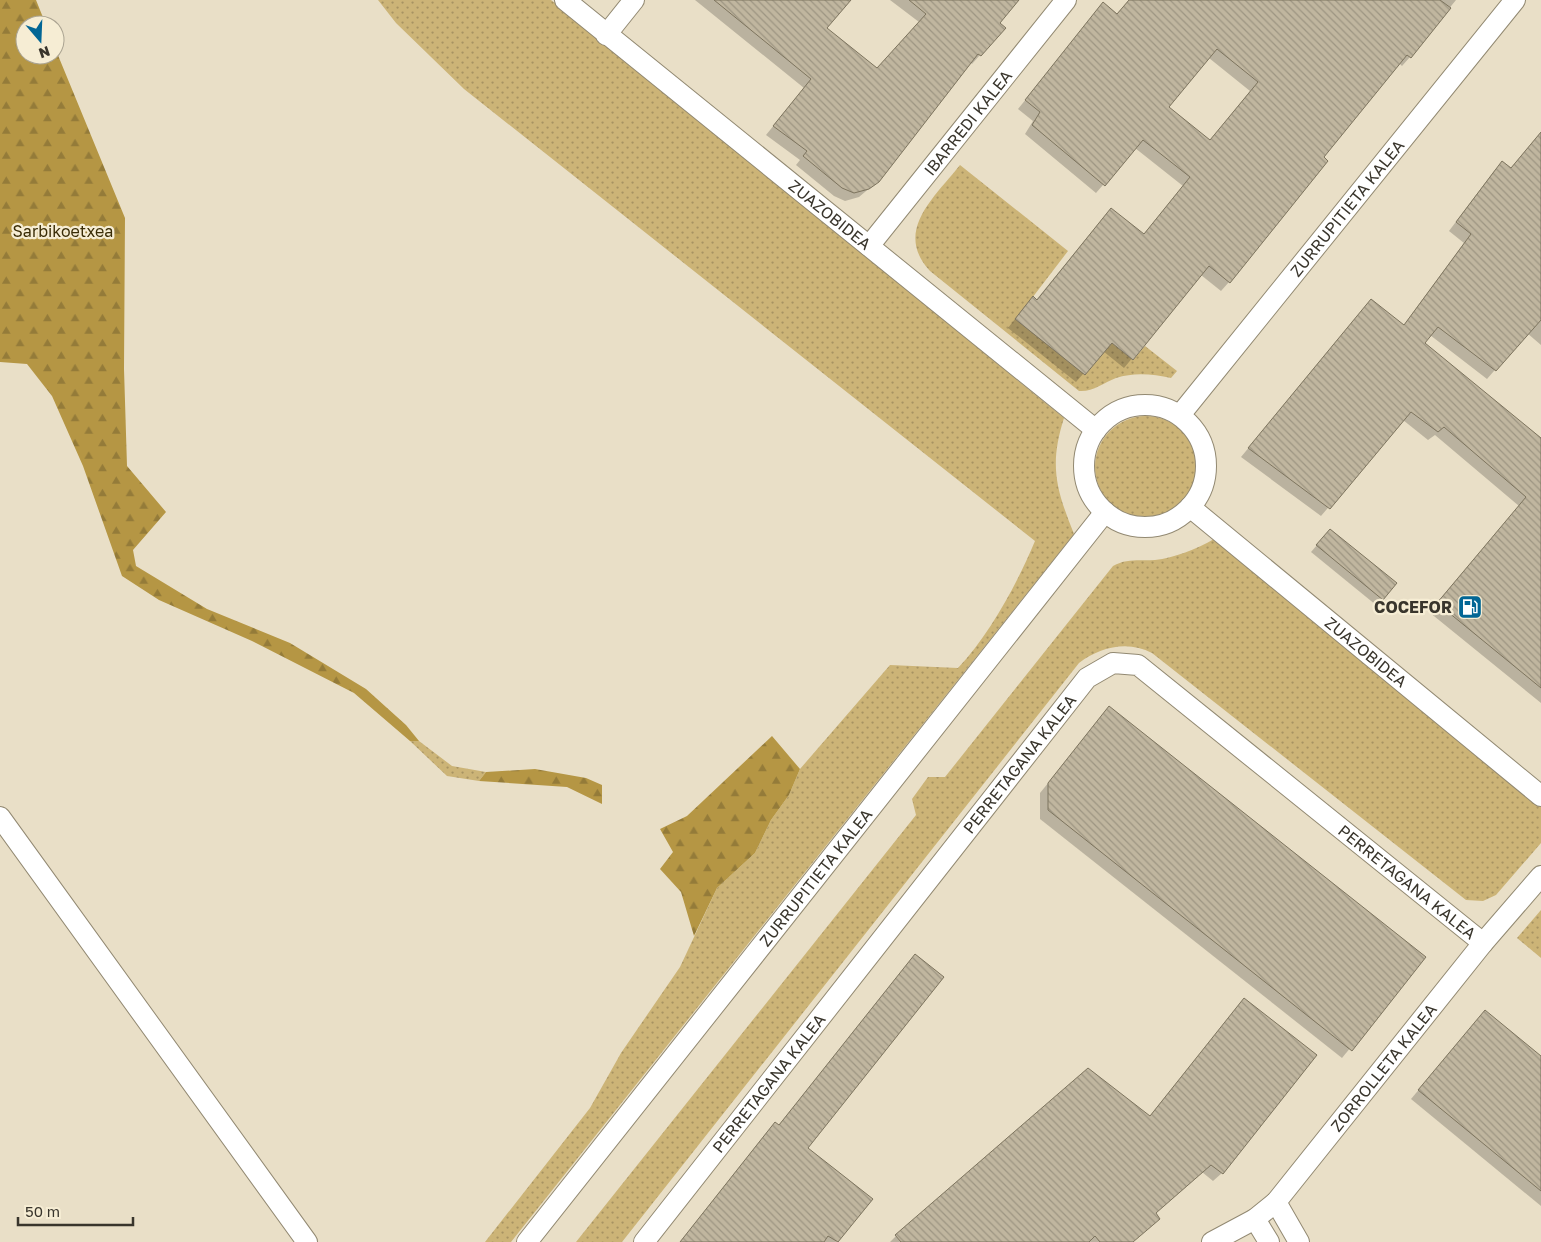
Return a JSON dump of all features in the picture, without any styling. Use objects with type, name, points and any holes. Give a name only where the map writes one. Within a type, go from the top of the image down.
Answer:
[{"type":"street","name":"ZUAZOBIDEA","points":[[565,0],[1096,430]]},
{"type":"street","points":[[606,35],[634,0]]},
{"type":"street","name":"IBARREDI KALEA","points":[[869,246],[1066,0]]},
{"type":"street","name":"ZURRUPITIETA KALEA","points":[[1180,415],[1515,0]]},
{"type":"street","points":[[1135,406],[1158,407],[1180,415],[1200,438],[1206,459],[1204,481],[1199,495],[1190,507],[1175,519],[1158,526],[1139,526],[1121,522],[1105,512],[1091,494],[1084,472],[1084,458],[1088,443],[1096,430],[1107,418],[1120,410],[1135,406]]},
{"type":"street","name":"ZUAZOBIDEA","points":[[1190,507],[1541,796]]},
{"type":"street","name":"ZURRUPITIETA KALEA","points":[[527,1242],[1105,512]]},
{"type":"street","name":"PERRETAGANA KALEA","points":[[644,1242],[1087,678],[1113,663],[1138,665],[1483,943]]},
{"type":"street","points":[[0,817],[308,1242]]},
{"type":"street","name":"ZORROLLETA KALEA","points":[[1212,1242],[1255,1218],[1276,1202],[1483,943],[1541,876]]},
{"type":"street","points":[[1276,1202],[1298,1242]]},
{"type":"street","points":[[1255,1218],[1269,1242]]},
{"type":"shaded area","points":[[378,0],[551,0],[1064,418],[1057,450],[1057,477],[1059,490],[1074,534],[511,1242],[485,1242],[590,1108],[621,1053],[680,967],[717,888],[755,853],[771,820],[789,795],[800,769],[890,665],[958,668],[981,640],[1002,608],[1035,541],[464,89],[396,23]]},
{"type":"shaded area","points":[[960,165],[1068,251],[1016,319],[1077,315],[1133,360],[1145,346],[1177,371],[1171,378],[1137,374],[1116,378],[1093,389],[1079,391],[930,271],[920,256],[916,242],[917,228],[930,202]]},
{"type":"shaded area","points":[[1146,416],[1165,420],[1182,431],[1193,448],[1197,467],[1193,486],[1182,503],[1165,514],[1146,518],[1127,514],[1110,503],[1099,486],[1095,467],[1099,448],[1110,431],[1127,420]]},
{"type":"shaded area","points":[[1214,539],[1541,807],[1541,843],[1496,895],[1483,901],[1466,900],[1152,653],[1143,649],[1124,646],[1105,649],[1079,663],[622,1242],[576,1242],[916,815],[912,799],[928,777],[945,777],[1113,566],[1128,561],[1155,560],[1178,555],[1193,550]]},
{"type":"shaded area","points":[[410,741],[419,741],[452,766],[486,772],[479,781],[447,776]]},
{"type":"shaded area","points":[[1541,910],[1541,958],[1517,938]]},
{"type":"green space","name":"Sarbikoetxea","points":[[0,0],[36,0],[42,15],[15,15],[15,65],[62,65],[125,218],[124,369],[127,466],[166,512],[133,550],[136,566],[207,609],[290,643],[366,689],[406,725],[419,741],[410,741],[354,693],[252,641],[159,600],[122,576],[83,466],[52,396],[27,364],[0,362]]},
{"type":"green space","points":[[772,736],[800,769],[789,795],[771,820],[755,853],[717,888],[694,936],[681,892],[660,869],[673,852],[660,829],[687,816]]},
{"type":"green space","points":[[535,769],[586,778],[602,785],[602,804],[567,787],[479,781],[486,772]]},
{"type":"building","points":[[714,0],[851,0],[827,28],[877,68],[926,14],[909,0],[1019,0],[1000,23],[1006,28],[981,56],[978,54],[879,182],[869,189],[854,193],[842,188],[803,156],[807,151],[773,126],[811,79]]},
{"type":"building","points":[[1129,0],[1440,0],[1451,8],[1411,58],[1407,55],[1324,157],[1328,161],[1230,283],[1209,266],[1133,360],[1112,343],[1085,375],[1015,319],[1033,296],[1037,300],[1111,208],[1144,234],[1190,177],[1143,140],[1105,186],[1032,125],[1040,112],[1025,100],[1103,2],[1117,14]],"holes":[[[1217,49],[1258,82],[1210,140],[1169,107]]]},
{"type":"building","points":[[1541,132],[1541,320],[1496,371],[1438,327],[1425,343],[1541,438],[1541,688],[1437,603],[1526,497],[1444,427],[1438,432],[1411,412],[1330,509],[1248,448],[1371,299],[1404,325],[1471,234],[1456,222],[1502,161],[1511,168]]},
{"type":"building","points":[[1330,529],[1397,583],[1383,600],[1316,545]]},
{"type":"building","points":[[1109,706],[1426,957],[1352,1051],[1048,810],[1048,783]]},
{"type":"building","points":[[915,954],[944,977],[808,1148],[873,1199],[838,1242],[828,1236],[824,1242],[680,1242],[775,1122],[779,1125]]},
{"type":"building","points":[[1244,998],[1317,1055],[1223,1174],[1211,1165],[1156,1213],[1160,1219],[1133,1242],[1100,1242],[1095,1236],[1089,1242],[901,1242],[895,1235],[1088,1068],[1150,1116]]},
{"type":"building","points":[[1485,1010],[1541,1056],[1541,1191],[1418,1090]]},
{"type":"place","name":"COCEFOR","points":[[1470,607]]}]
